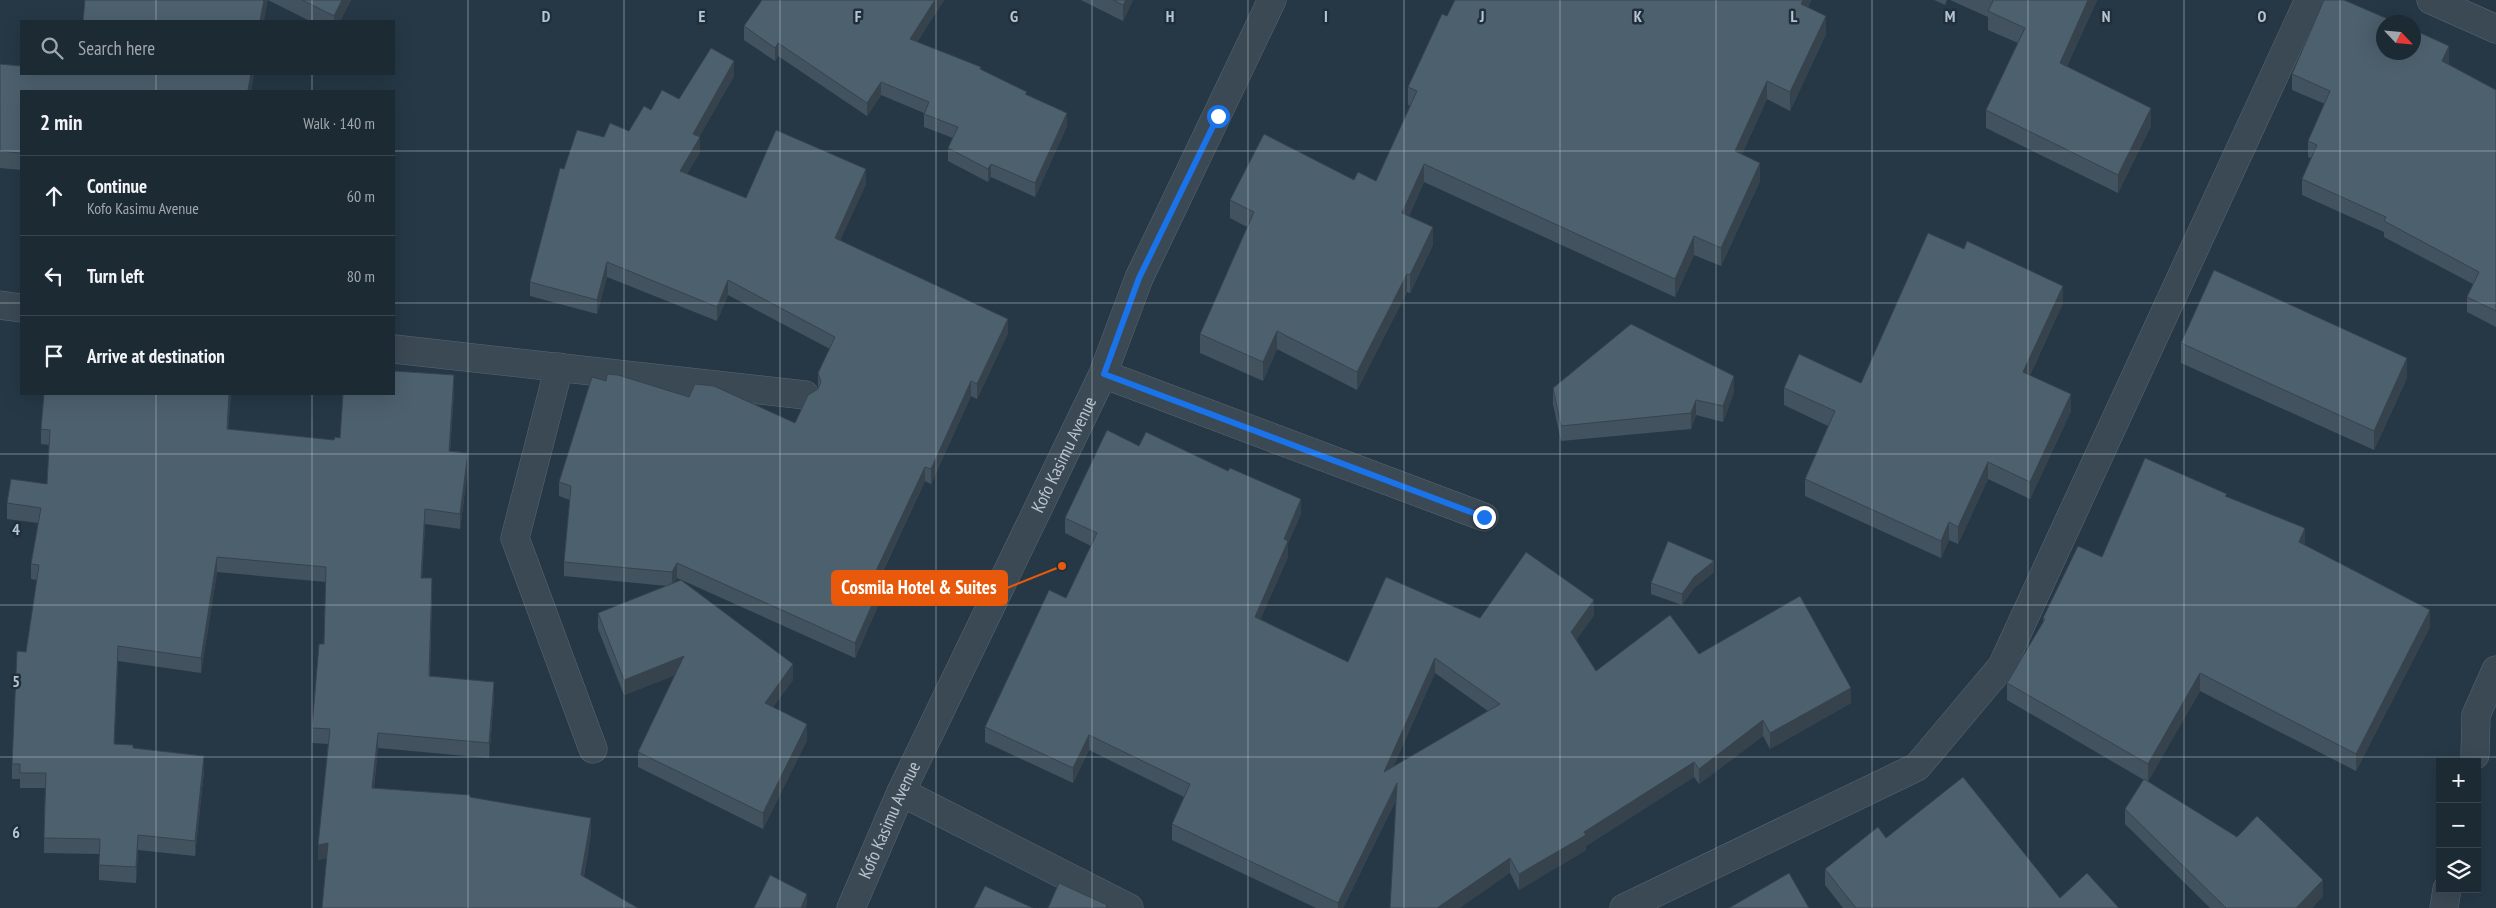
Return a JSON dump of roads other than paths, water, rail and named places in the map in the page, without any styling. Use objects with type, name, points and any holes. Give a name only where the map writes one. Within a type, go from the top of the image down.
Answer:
[{"type":"street","name":"Kofo Kasimu Avenue","points":[[852,908],[901,792],[1104,374],[1139,278],[1272,0]]},
{"type":"street","points":[[1624,908],[1917,767],[2002,666],[2309,0]]},
{"type":"street","points":[[2431,0],[2496,29]]},
{"type":"street","points":[[0,305],[20,308]]},
{"type":"street","points":[[395,349],[805,395]]},
{"type":"street","points":[[560,367],[515,538],[593,749]]},
{"type":"street","points":[[1104,374],[1484,517]]},
{"type":"street","points":[[2471,758],[2476,716],[2496,670]]},
{"type":"street","points":[[2471,758],[2496,732]]},
{"type":"street","points":[[901,792],[1129,908]]},
{"type":"street","points":[[2444,908],[2446,893]]},
{"type":"place","name":"Cosmila Hotel & Suites","points":[[1062,566]]}]
